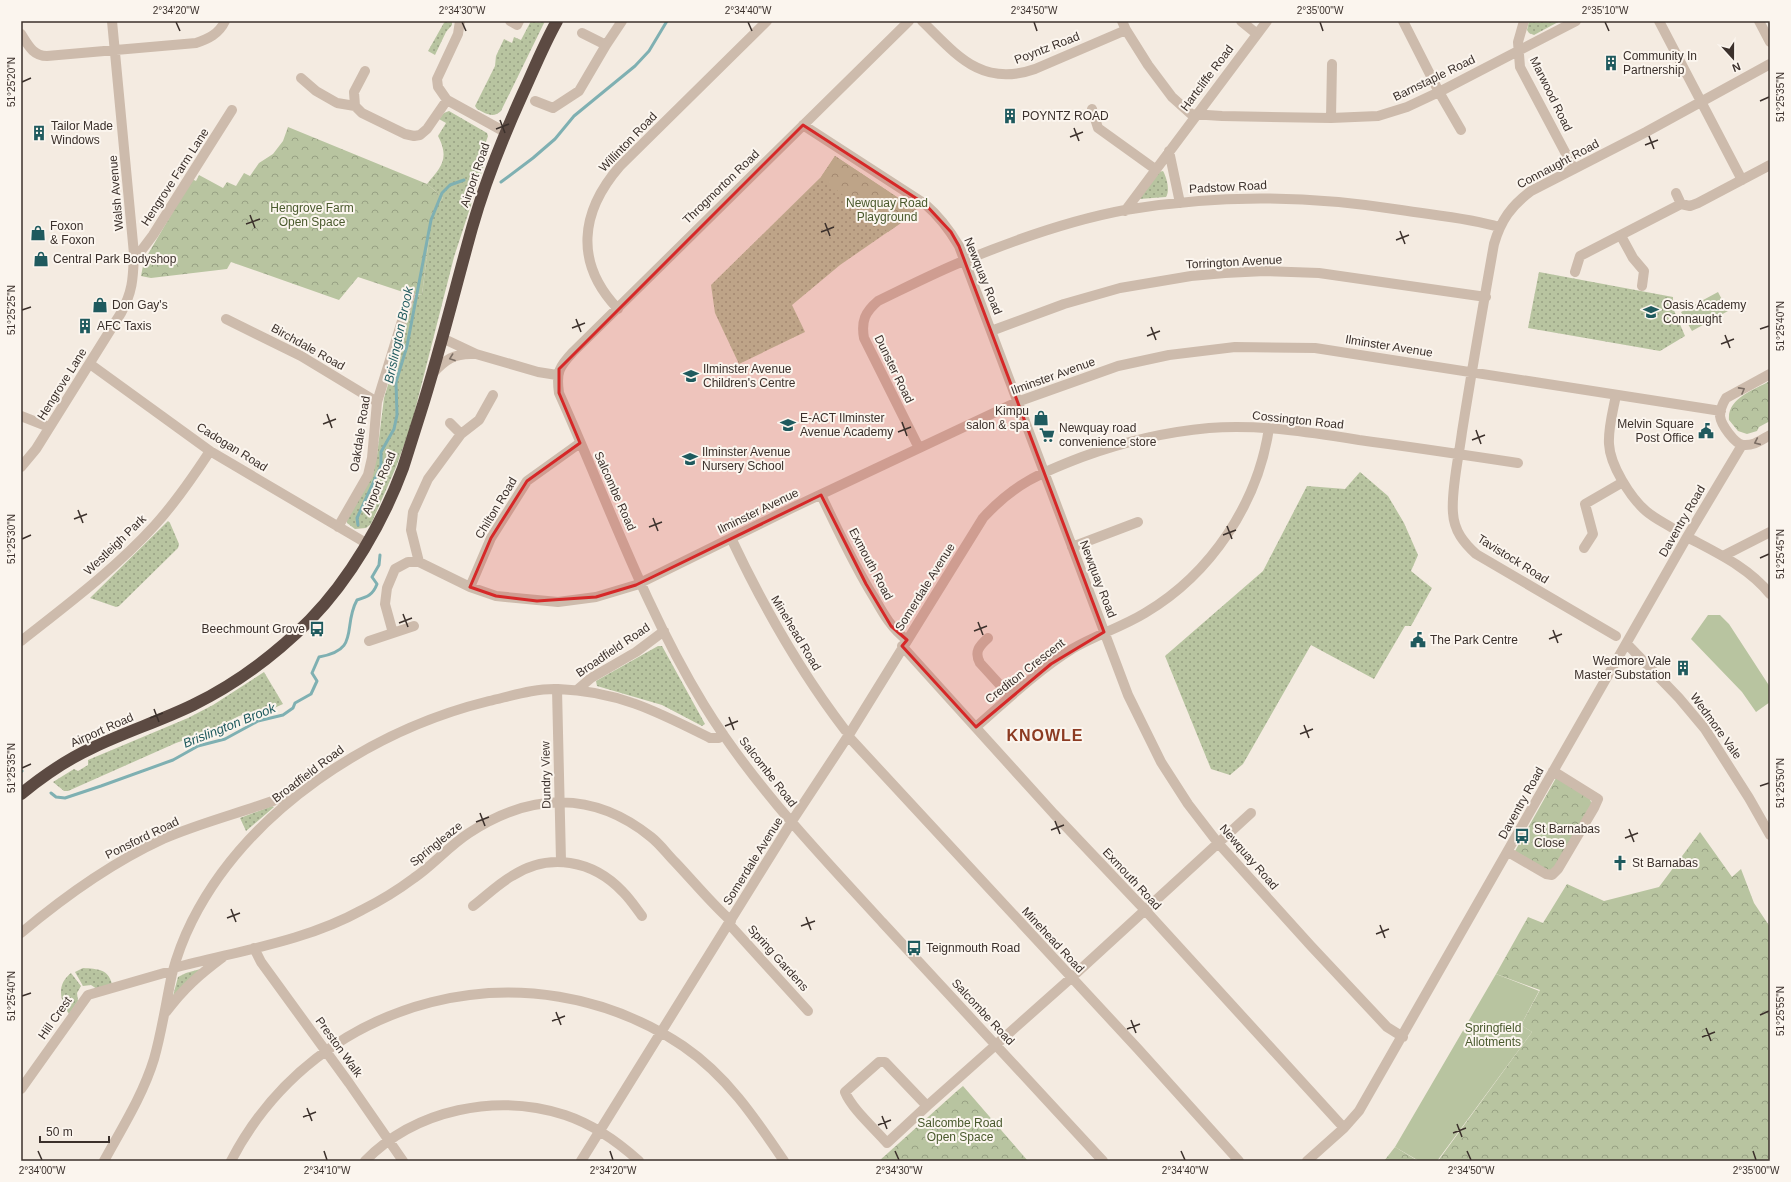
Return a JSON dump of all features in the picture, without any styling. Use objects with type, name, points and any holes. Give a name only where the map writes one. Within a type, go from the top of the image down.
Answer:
[{"type":"highway","name":"Airport Road","points":[[21,794],[36,782],[79,754],[196,704],[260,664],[291,639],[332,596],[353,568],[388,504],[402,470],[433,373],[472,225],[492,166],[505,132],[538,59],[558,21]]},
{"type":"street","name":"Walsh Avenue","points":[[112,21],[134,254],[134,280],[128,301],[121,312]]},
{"type":"street","points":[[21,34],[34,53],[40,56],[196,43],[214,35],[219,31],[224,21]]},
{"type":"street","points":[[460,21],[458,34],[437,79],[438,88],[447,100],[505,132]]},
{"type":"street","points":[[510,21],[517,24],[519,21]]},
{"type":"street","points":[[535,101],[554,108],[579,90],[622,21]]},
{"type":"street","name":"Willinton Road","points":[[618,310],[604,293],[592,271],[587,243],[587,231],[595,202],[606,183],[620,166],[767,21]]},
{"type":"street","name":"Throgmorton Road","points":[[557,375],[565,361],[573,352],[618,310],[677,248],[909,21]]},
{"type":"street","name":"Poyntz Road","points":[[922,21],[965,62],[983,70],[1003,74],[1014,74],[1029,71],[1124,26]]},
{"type":"street","points":[[1241,21],[1257,34]]},
{"type":"street","name":"Hartcliffe Road","points":[[1125,210],[1267,21]]},
{"type":"street","points":[[1402,21],[1439,92],[1461,130]]},
{"type":"street","name":"Marwood Road","points":[[1524,21],[1518,42],[1520,67],[1574,169]]},
{"type":"street","name":"Barnstaple Road","points":[[1197,114],[1222,116],[1331,118],[1367,117],[1388,114],[1412,106],[1576,21]]},
{"type":"street","points":[[1659,21],[1742,180]]},
{"type":"street","points":[[1759,21],[1770,42]]},
{"type":"street","points":[[1124,26],[1148,65],[1172,97],[1191,114],[1197,114]]},
{"type":"street","points":[[582,33],[606,45]]},
{"type":"street","points":[[1331,118],[1332,64]]},
{"type":"street","name":"Connaught Road","points":[[1471,372],[1486,297],[1494,244],[1499,227],[1517,201],[1531,192],[1770,64]]},
{"type":"street","points":[[355,106],[354,92],[365,71]]},
{"type":"street","points":[[301,78],[316,91],[326,97],[337,102],[355,106],[362,113],[405,134],[414,136],[427,129],[447,100]]},
{"type":"street","points":[[1092,109],[1098,128],[1155,169]]},
{"type":"street","name":"Hengrove Farm Lane","points":[[134,254],[141,252],[153,235],[232,110]]},
{"type":"street","name":"Newquay Road","points":[[803,125],[925,204],[939,217],[951,232],[959,246],[1104,632],[1136,713],[1161,762],[1188,804],[1218,843],[1387,1027],[1402,1037]]},
{"type":"street","points":[[1169,151],[1180,203]]},
{"type":"street","points":[[1575,272],[1580,256],[1681,204],[1690,206],[1698,204],[1770,165]]},
{"type":"street","points":[[1676,193],[1681,204]]},
{"type":"street","name":"Padstow Road","points":[[964,260],[1031,236],[1125,210],[1180,203],[1245,198],[1354,202],[1499,227]]},
{"type":"street","points":[[1621,236],[1633,258],[1644,271],[1642,286]]},
{"type":"street","name":"Dunster Road","points":[[919,448],[864,338],[862,327],[864,317],[869,308],[878,302],[964,260]]},
{"type":"street","name":"Torrington Avenue","points":[[991,331],[1064,304],[1120,288],[1191,276],[1225,273],[1265,271],[1319,273],[1486,297]]},
{"type":"street","name":"Oakdale Road","points":[[338,527],[368,475],[372,458],[377,402],[410,295]]},
{"type":"street","name":"Hengrove Lane","points":[[21,467],[36,450],[121,312]]},
{"type":"street","name":"Birchdale Road","points":[[226,319],[301,356],[377,402]]},
{"type":"street","points":[[442,338],[476,354],[538,372],[557,375]]},
{"type":"street","name":"Ilminster Avenue","points":[[419,562],[470,587],[496,596],[558,602],[596,597],[636,585],[822,494],[1017,402],[1118,366],[1169,355],[1235,347],[1315,348],[1721,412]]},
{"type":"street","points":[[433,373],[445,360],[462,353],[476,354]]},
{"type":"street","name":"Cadogan Road","points":[[90,364],[210,451],[366,543]]},
{"type":"street","name":"Tavistock Road","points":[[1471,372],[1452,503],[1455,525],[1466,545],[1476,554],[1616,636]]},
{"type":"street","points":[[1770,374],[1726,398],[1723,403],[1720,417],[1736,442],[1742,445],[1754,444],[1770,435]]},
{"type":"street","name":"Salcombe Road","points":[[557,375],[559,393],[641,582],[664,631],[704,705],[723,734],[760,785],[792,823],[1103,1161]]},
{"type":"street","points":[[393,633],[385,604],[387,588],[395,569],[408,562],[419,562],[411,530],[413,512],[428,479],[461,434],[479,420],[493,395]]},
{"type":"street","points":[[1616,395],[1609,434],[1610,456],[1623,482],[1646,511],[1677,531]]},
{"type":"street","points":[[21,416],[49,427]]},
{"type":"street","points":[[450,423],[461,434]]},
{"type":"street","name":"Cossington Road","points":[[1044,472],[1103,450],[1155,435],[1209,428],[1269,428],[1518,463]]},
{"type":"street","name":"Crediton Crescent","points":[[976,728],[1010,696],[1071,650],[1104,632],[1132,620],[1156,606],[1197,572],[1227,536],[1253,488],[1263,458],[1269,428]]},
{"type":"street","name":"Chilton Road","points":[[470,587],[491,538],[527,481],[580,443]]},
{"type":"street","name":"Daventry Road","points":[[1307,1161],[1344,1128],[1360,1111],[1687,537],[1742,445]]},
{"type":"street","name":"Westleigh Park","points":[[21,641],[106,573],[155,526],[188,484],[210,451]]},
{"type":"street","name":"Somerdale Avenue","points":[[581,1161],[792,823],[849,735],[983,518],[1009,493],[1044,472]]},
{"type":"street","points":[[1584,548],[1593,534],[1586,504],[1623,482]]},
{"type":"street","name":"Exmouth Road","points":[[822,494],[849,553],[896,633],[976,728],[1344,1128]]},
{"type":"street","points":[[1072,547],[1138,522]]},
{"type":"street","points":[[1723,556],[1770,532]]},
{"type":"street","points":[[1687,537],[1723,556],[1754,576],[1770,594]]},
{"type":"street","name":"Minehead Road","points":[[731,538],[764,606],[801,669],[849,735],[1239,1161]]},
{"type":"street","points":[[369,641],[414,626]]},
{"type":"street","name":"Broadfield Road","points":[[577,690],[591,678],[636,652],[664,631]]},
{"type":"street","points":[[988,638],[977,650],[977,657],[980,663],[1010,696]]},
{"type":"street","name":"Wedmore Vale","points":[[1627,644],[1679,698],[1705,729],[1741,785],[1770,835]]},
{"type":"street","name":"Broadfield Road","points":[[104,1161],[144,1084],[154,1059],[165,1014],[173,970],[182,942],[221,872],[265,824],[290,801],[357,754],[382,740],[426,720],[453,711],[497,699],[557,689],[577,690],[624,699],[658,712],[710,738],[719,738],[723,734]]},
{"type":"street","name":"Dundry View","points":[[557,689],[561,861]]},
{"type":"street","points":[[1508,852],[1546,874],[1552,875],[1558,870],[1594,808],[1598,799],[1553,771]]},
{"type":"street","name":"Ponsford Road","points":[[21,933],[71,893],[90,880],[114,864],[157,842],[278,799],[290,801]]},
{"type":"street","name":"Springleaze","points":[[173,970],[228,954],[286,940],[337,923],[388,895],[414,878],[468,834],[490,821],[517,809],[544,803],[579,802],[600,808],[636,825],[652,838],[730,923]]},
{"type":"street","points":[[927,1106],[885,1062],[879,1062],[845,1092],[847,1098],[887,1143],[1071,978],[1251,813]]},
{"type":"street","points":[[473,906],[511,876],[525,868],[541,863],[561,861],[578,864],[597,871],[622,891],[642,916]]},
{"type":"street","name":"Spring Gardens","points":[[730,923],[808,1011]]},
{"type":"street","name":"Preston Walk","points":[[254,948],[261,962],[326,1050],[403,1161]]},
{"type":"street","name":"Broadfield Road","points":[[165,1014],[180,993],[193,980],[228,954]]},
{"type":"street","name":"Hill Crest","points":[[21,1089],[88,995],[173,970]]},
{"type":"street","points":[[231,1161],[244,1136],[276,1095],[326,1050],[375,1022],[423,1005],[478,993],[506,992],[536,994],[577,1001],[635,1020],[661,1033],[701,1060],[724,1080],[758,1121],[784,1161]]},
{"type":"street","points":[[365,1161],[389,1140],[418,1124],[439,1115],[462,1108],[489,1105],[516,1105],[541,1108],[566,1115],[600,1131],[626,1149],[639,1161]]},
{"type":"highlighted area","points":[[803,125],[925,204],[951,232],[959,246],[1104,632],[1051,664],[976,727],[902,646],[907,640],[891,626],[866,584],[821,495],[636,585],[596,597],[537,601],[496,596],[470,587],[491,538],[527,481],[580,443],[559,393],[559,369]]},
{"type":"green space","points":[[445,21],[452,21],[452,25],[446,32],[435,55],[428,51]]},
{"type":"green space","points":[[531,21],[545,21],[501,111],[495,115],[486,114],[477,109],[475,106],[495,66],[496,56],[504,39],[512,43],[514,37],[521,40]]},
{"type":"green space","points":[[1529,21],[1560,21],[1534,35],[1529,33],[1527,30]]},
{"type":"green space","points":[[449,111],[487,133],[488,136],[483,150],[488,153],[454,257],[411,426],[396,467],[371,524],[366,528],[355,529],[347,523],[347,520],[377,455],[384,398],[415,295],[422,295],[432,213],[443,198],[427,184],[436,173],[442,162],[442,144],[438,136],[446,123],[439,119],[444,113]]},
{"type":"green space","name":"Hengrove Farm Open Space","points":[[288,127],[427,184],[443,198],[432,213],[422,295],[403,292],[358,277],[339,300],[231,262],[227,269],[151,278],[141,276],[144,261],[192,179],[196,181],[199,175],[223,188],[227,182],[236,186],[244,173],[250,176],[259,163],[273,154],[283,141]]},
{"type":"green space","points":[[835,156],[918,211],[840,265],[792,305],[805,332],[739,364],[715,313],[711,285],[821,177]]},
{"type":"green space","name":"Newquay Road Playground","points":[[835,156],[918,211],[888,232],[821,177]]},
{"type":"green space","points":[[1163,171],[1168,184],[1166,197],[1139,199],[1159,172]]},
{"type":"green space","points":[[1539,272],[1673,297],[1673,308],[1685,336],[1660,351],[1528,328]]},
{"type":"green space","points":[[1718,292],[1728,311],[1692,331],[1681,312]]},
{"type":"green space","points":[[1770,381],[1770,421],[1759,427],[1757,431],[1747,434],[1738,431],[1729,420],[1732,406],[1749,391]]},
{"type":"green space","points":[[1360,472],[1388,496],[1404,523],[1418,555],[1411,571],[1432,588],[1411,626],[1405,626],[1374,679],[1311,645],[1243,764],[1230,775],[1211,769],[1165,656],[1263,571],[1307,486],[1345,489]]},
{"type":"green space","points":[[168,521],[179,544],[178,548],[119,606],[116,607],[90,598]]},
{"type":"green space","points":[[1708,615],[1720,615],[1729,624],[1770,687],[1770,702],[1756,712],[1742,692],[1691,639]]},
{"type":"green space","points":[[658,646],[662,646],[705,724],[702,726],[662,705],[597,686],[596,681]]},
{"type":"green space","points":[[264,672],[283,704],[272,709],[239,716],[210,731],[176,743],[68,791],[64,791],[53,782],[74,769],[78,771],[88,765],[88,760],[188,718],[213,705]]},
{"type":"green space","points":[[1556,778],[1589,797],[1591,807],[1552,873],[1515,851]]},
{"type":"green space","points":[[272,806],[274,807],[246,831],[240,818]]},
{"type":"green space","points":[[1700,832],[1732,877],[1741,869],[1754,903],[1770,927],[1770,1161],[1438,1161],[1532,1032],[1521,1025],[1540,990],[1496,974],[1528,917],[1543,923],[1567,884],[1604,901],[1659,887]]},
{"type":"green space","points":[[83,968],[102,971],[108,975],[112,984],[97,989],[91,985],[83,986],[75,972]]},
{"type":"green space","points":[[204,968],[173,996],[178,977]]},
{"type":"green space","points":[[71,973],[81,986],[77,993],[78,1001],[69,1014],[63,1003],[61,988],[63,982]]},
{"type":"green space","name":"Springfield Allotments","points":[[1496,974],[1539,991],[1521,1025],[1532,1032],[1437,1161],[1419,1161],[1395,1147]]},
{"type":"green space","name":"Salcombe Road Open Space","points":[[963,1086],[1028,1161],[879,1161],[957,1091]]},
{"type":"green space","points":[[1395,1147],[1418,1161],[1384,1161]]},
{"type":"waterway","name":"Brislington Brook","points":[[501,182],[555,139],[574,116],[635,66],[649,51],[667,21]]},
{"type":"waterway","name":"Brislington Brook","points":[[358,525],[357,518],[381,466],[381,452],[394,429],[397,415],[396,382],[407,346],[431,220],[442,193],[450,185],[464,180]]},
{"type":"waterway","name":"Brislington Brook","points":[[51,793],[56,797],[65,798],[101,786],[173,760],[198,746],[225,739],[258,721],[283,715],[293,708],[295,703],[311,694],[317,681],[312,673],[319,657],[332,654],[341,649],[346,643],[353,610],[357,600],[369,595],[374,591],[377,584],[372,577],[379,565],[380,555]]},
{"type":"place","name":"Community In Partnership","points":[[1611,63]]},
{"type":"place","name":"POYNTZ ROAD","points":[[1010,116]]},
{"type":"place","name":"Tailor Made Windows","points":[[39,133]]},
{"type":"place","name":"Foxon & Foxon","points":[[38,233]]},
{"type":"place","name":"Central Park Bodyshop","points":[[41,259]]},
{"type":"place","name":"Don Gay's","points":[[100,305]]},
{"type":"place","name":"Oasis Academy Connaught","points":[[1651,312]]},
{"type":"place","name":"AFC Taxis","points":[[85,326]]},
{"type":"place","name":"Ilminster Avenue Children's Centre","points":[[691,376]]},
{"type":"place","name":"Kimpu salon & spa","points":[[1041,418]]},
{"type":"place","name":"E-ACT Ilminster Avenue Academy","points":[[788,425]]},
{"type":"place","name":"Melvin Square Post Office","points":[[1706,431]]},
{"type":"place","name":"Newquay road convenience store","points":[[1047,435]]},
{"type":"place","name":"Ilminster Avenue Nursery School","points":[[690,459]]},
{"type":"place","name":"Beechmount Grove","points":[[317,629]]},
{"type":"place","name":"The Park Centre","points":[[1418,640]]},
{"type":"place","name":"Wedmore Vale Master Substation","points":[[1683,668]]},
{"type":"place","name":"St Barnabas Close","points":[[1522,836]]},
{"type":"place","name":"St Barnabas","points":[[1620,863]]},
{"type":"place","name":"Teignmouth Road","points":[[914,948]]},
{"type":"district","name":"KNOWLE","points":[[1045,735]]}]
